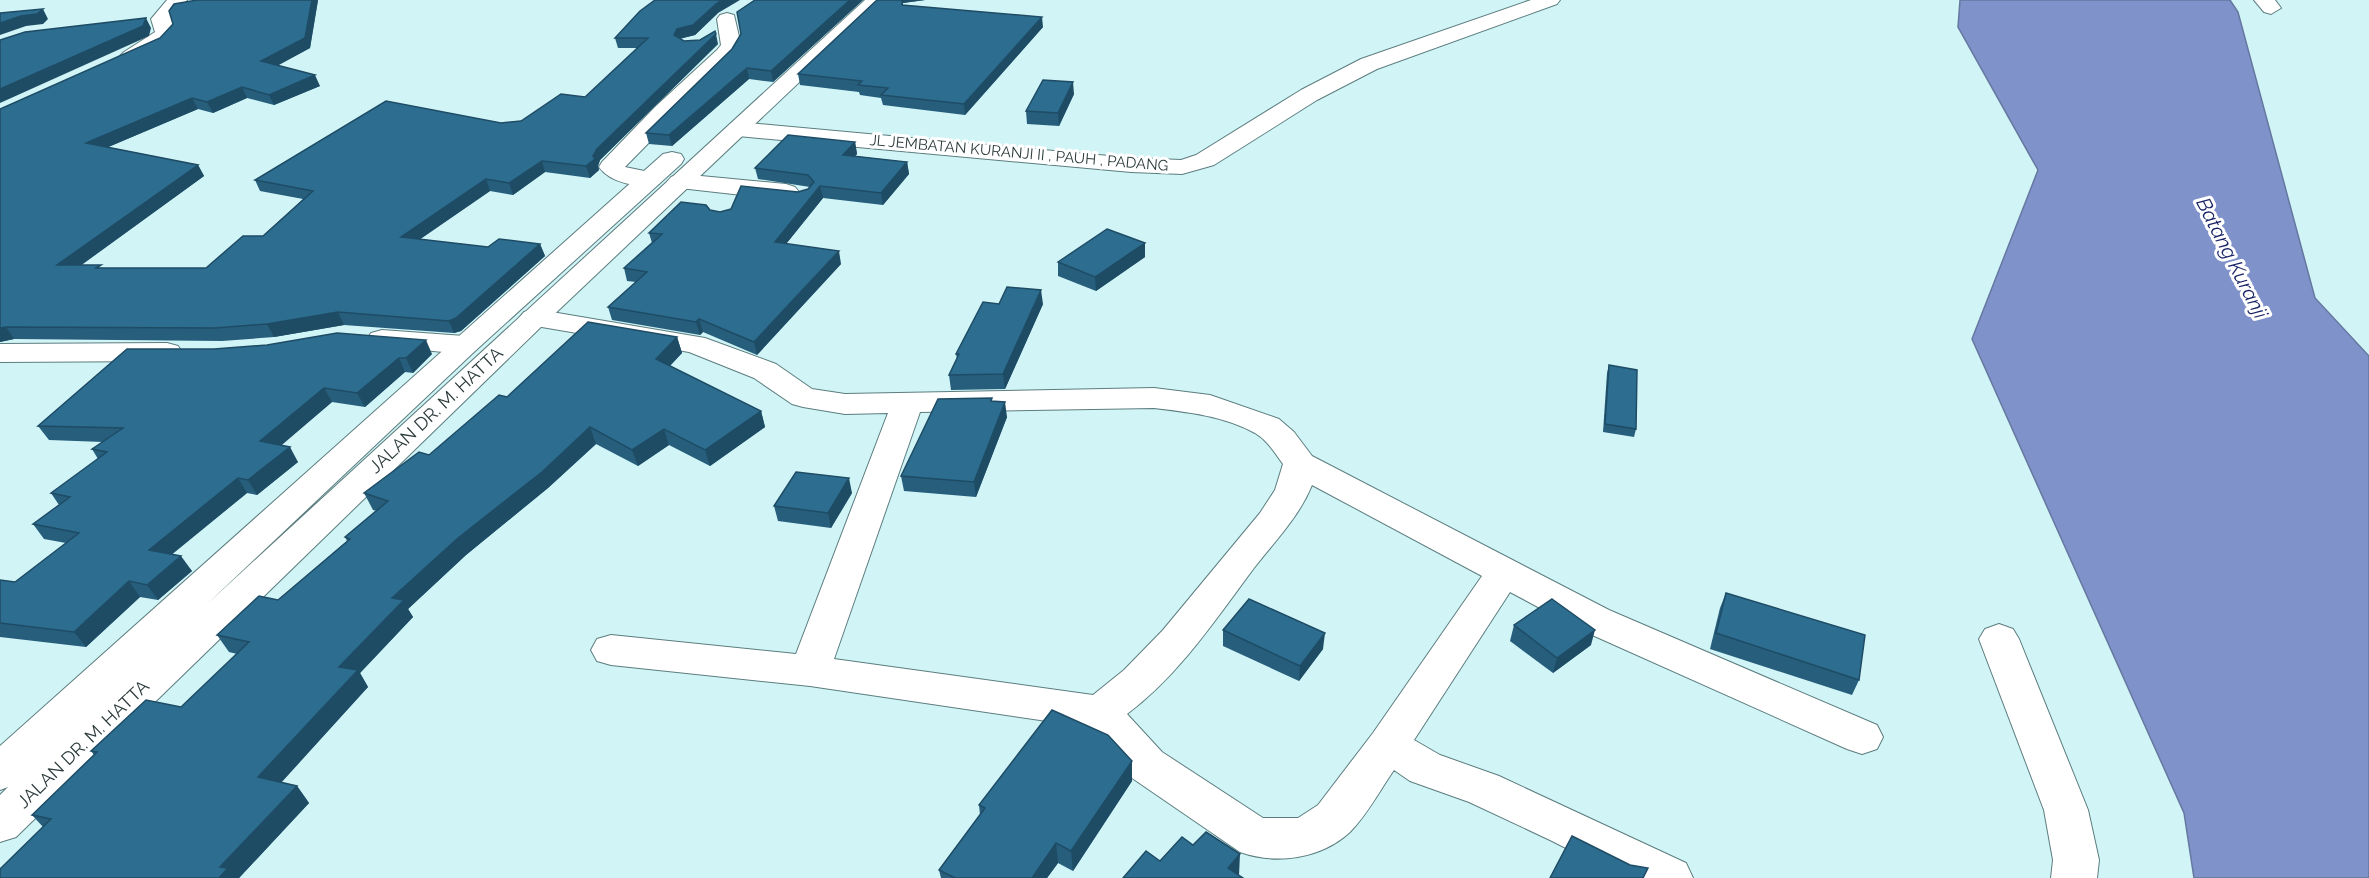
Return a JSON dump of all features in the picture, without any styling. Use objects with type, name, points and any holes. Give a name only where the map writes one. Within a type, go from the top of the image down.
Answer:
[{"type":"street","points":[[139,21],[161,19],[177,0]]},
{"type":"street","name":"JALAN DR. M. HATTA","points":[[0,823],[534,318],[665,181],[846,0]]},
{"type":"street","name":"JALAN DR. M. HATTA","points":[[0,772],[464,345],[665,181],[738,129],[876,0]]},
{"type":"street","name":"JL JEMBATAN KURANJI II , PAUH , PADANG","points":[[738,129],[1131,165],[1182,167],[1205,160],[1232,146],[1308,95],[1369,64],[1550,0]]},
{"type":"street","points":[[115,63],[162,38],[166,33],[161,19]]},
{"type":"street","points":[[727,20],[731,45],[725,54],[663,112],[611,167],[617,173],[665,181],[801,194]]},
{"type":"street","points":[[723,214],[730,197],[725,187]]},
{"type":"street","points":[[534,318],[651,336],[720,352],[765,371],[803,397],[845,404],[1154,398],[1210,405],[1267,426],[1282,439],[1300,464],[1595,620],[1862,737]]},
{"type":"street","points":[[355,337],[464,345]]},
{"type":"street","points":[[0,353],[190,352]]},
{"type":"street","points":[[810,671],[907,404]]},
{"type":"street","points":[[611,650],[810,671],[1100,712],[1119,700],[1142,677],[1208,602],[1287,501],[1297,481],[1300,464]]},
{"type":"street","points":[[1100,712],[1147,765],[1256,838],[1305,837],[1334,818],[1388,745],[1504,572]]},
{"type":"street","points":[[1999,639],[2066,810],[2076,860],[2074,878]]},
{"type":"street","points":[[1388,745],[1425,768],[1484,789],[1566,826],[1670,878]]},
{"type":"water","name":"Batang Kuranji","points":[[1960,0],[2230,0],[2238,12],[2315,298],[2369,356],[2369,878],[2194,878],[2184,813],[1972,339],[2038,170],[1958,27]]},
{"type":"building","points":[[197,0],[312,0],[305,38],[261,61],[315,75],[269,95],[242,87],[207,102],[192,98],[86,143],[198,165],[57,265],[101,265],[96,268],[206,268],[243,236],[263,236],[313,191],[255,180],[386,101],[501,123],[521,121],[561,94],[585,97],[648,38],[615,38],[640,11],[655,0],[722,0],[693,25],[677,29],[674,35],[684,41],[700,40],[715,31],[716,34],[597,149],[593,156],[595,159],[586,166],[542,161],[509,183],[486,179],[401,237],[488,247],[499,239],[540,244],[456,318],[449,321],[338,312],[267,324],[215,328],[0,328],[0,109],[160,38],[173,24],[169,11],[174,4]]},
{"type":"building","points":[[755,0],[850,0],[771,71],[747,68],[669,135],[646,133],[732,49],[741,34],[737,12]]},
{"type":"building","points":[[877,0],[902,0],[902,5],[1042,17],[964,104],[881,95],[888,88],[858,85],[862,81],[798,74]]},
{"type":"building","points":[[43,9],[37,14],[21,16],[0,23],[0,13]]},
{"type":"building","points":[[146,18],[143,26],[0,89],[0,40],[25,32]]},
{"type":"building","points":[[1043,80],[1073,82],[1058,113],[1026,111]]},
{"type":"building","points":[[788,135],[855,142],[843,155],[907,162],[881,193],[820,186],[775,242],[839,251],[754,342],[699,319],[696,322],[608,307],[647,272],[624,268],[662,234],[649,233],[681,202],[706,205],[710,210],[720,212],[731,209],[741,186],[798,192],[808,189],[814,182],[808,175],[755,168]]},
{"type":"building","points":[[1107,229],[1145,243],[1095,277],[1058,262]]},
{"type":"building","points":[[1007,287],[1041,290],[1003,374],[949,375],[959,354],[956,354],[983,302],[999,304]]},
{"type":"building","points":[[588,322],[677,337],[656,359],[761,411],[705,450],[664,429],[632,450],[590,427],[542,472],[458,538],[392,598],[404,600],[339,667],[358,670],[258,777],[297,786],[220,867],[228,868],[219,878],[0,878],[0,869],[51,819],[32,815],[97,752],[91,751],[146,700],[181,707],[249,642],[217,635],[259,596],[278,600],[350,539],[345,537],[388,501],[364,493],[419,452],[429,455],[499,395],[507,397]]},
{"type":"building","points":[[337,333],[426,340],[406,358],[399,358],[357,393],[324,388],[260,441],[290,447],[248,480],[238,478],[149,550],[181,556],[147,585],[129,581],[74,632],[0,623],[0,580],[15,582],[79,533],[33,524],[70,497],[51,493],[107,452],[92,449],[123,428],[38,426],[127,349],[214,349],[267,345]]},
{"type":"building","points":[[1609,365],[1637,370],[1636,429],[1605,424]]},
{"type":"building","points":[[992,398],[991,401],[1005,402],[974,482],[901,476],[938,399]]},
{"type":"building","points":[[796,472],[849,478],[828,513],[774,506]]},
{"type":"building","points":[[1726,593],[1865,635],[1859,680],[1716,633]]},
{"type":"building","points":[[1249,599],[1325,633],[1300,666],[1223,630]]},
{"type":"building","points":[[1552,599],[1595,630],[1557,658],[1514,625]]},
{"type":"building","points":[[1052,710],[1108,735],[1132,761],[1071,851],[1056,843],[1032,878],[955,878],[939,870],[985,808],[979,805]]},
{"type":"building","points":[[1206,832],[1240,854],[1228,868],[1243,878],[1123,878],[1146,851],[1160,861],[1182,837],[1193,845]]},
{"type":"building","points":[[1572,836],[1630,865],[1648,868],[1643,878],[1550,878]]}]
